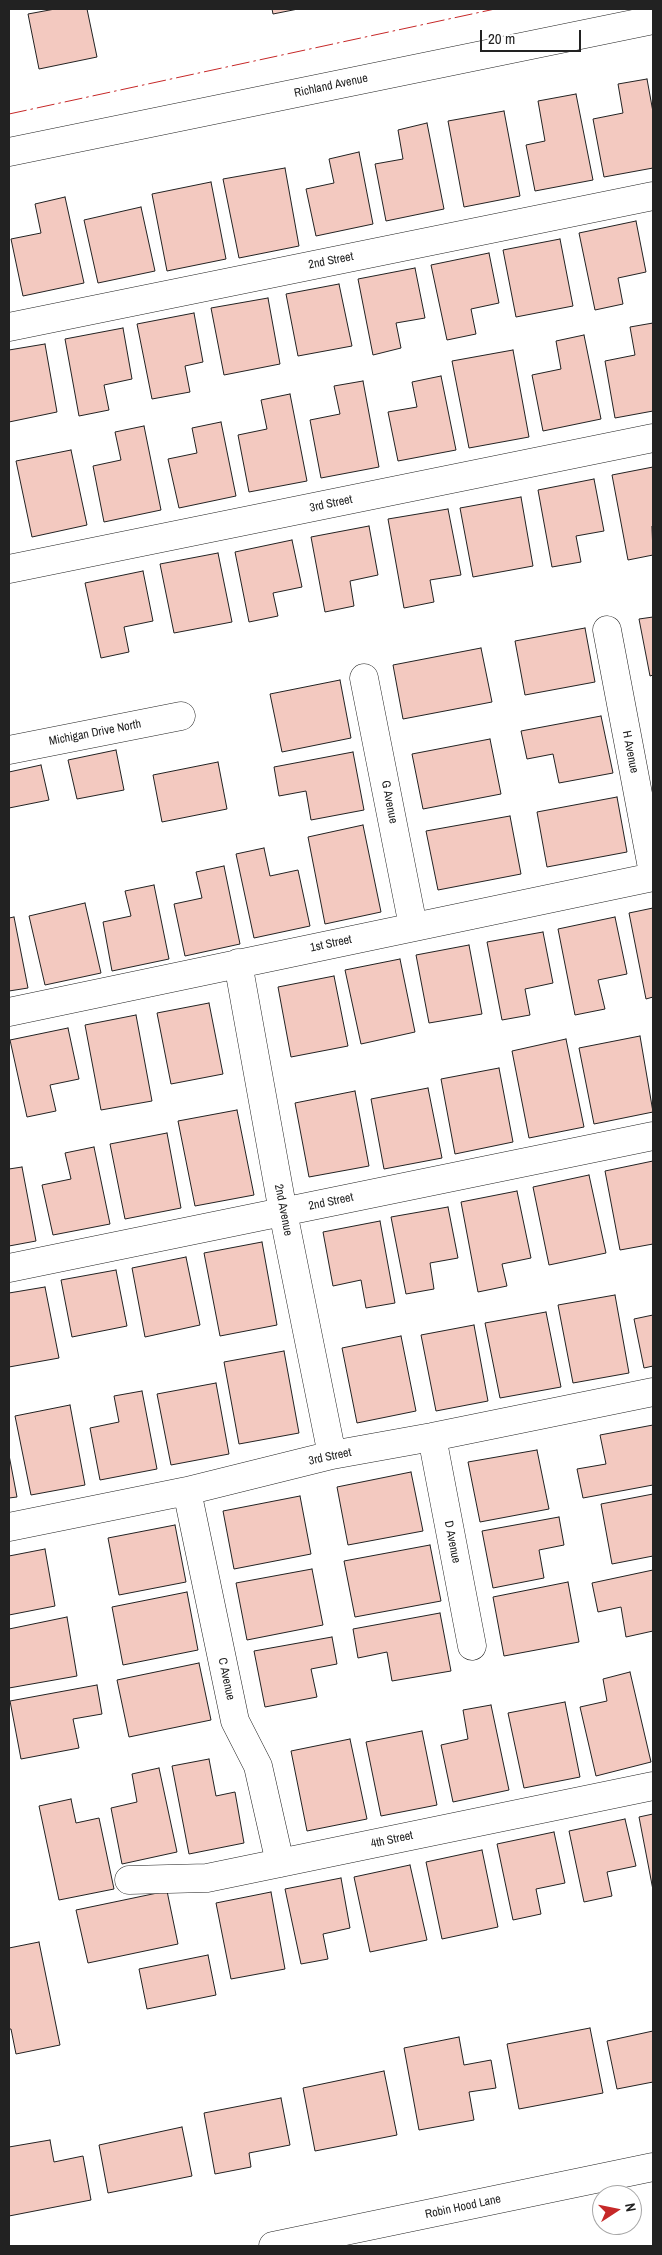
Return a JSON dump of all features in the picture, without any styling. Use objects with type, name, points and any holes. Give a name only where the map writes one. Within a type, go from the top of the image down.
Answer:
[{"type":"street","name":"Richland Avenue","points":[[9,152],[653,20]]},
{"type":"street","name":"2nd Street","points":[[9,327],[653,196]]},
{"type":"street","name":"3rd Street","points":[[9,569],[653,438]]},
{"type":"street","name":"H Avenue","points":[[607,630],[653,875]]},
{"type":"street","name":"G Avenue","points":[[364,678],[413,926]]},
{"type":"street","name":"Michigan Drive North","points":[[9,750],[181,716]]},
{"type":"street","name":"1st Street","points":[[9,1012],[653,875]]},
{"type":"street","name":"2nd Avenue","points":[[238,963],[283,1212],[332,1456]]},
{"type":"street","name":"2nd Street","points":[[9,1268],[653,1136]]},
{"type":"street","name":"3rd Street","points":[[9,1527],[188,1491],[332,1456],[653,1392]]},
{"type":"street","name":"D Avenue","points":[[432,1437],[472,1646]]},
{"type":"street","name":"C Avenue","points":[[188,1491],[235,1721],[258,1766],[280,1863]]},
{"type":"street","name":"4th Street","points":[[129,1880],[207,1878],[653,1786]]},
{"type":"street","name":"Robin Hood Lane","points":[[273,2246],[653,2167]]},
{"type":"building","points":[[55,9],[87,9],[97,57],[39,69],[28,14]]},
{"type":"building","points":[[272,9],[298,9],[273,14]]},
{"type":"building","points":[[647,79],[653,112],[653,168],[604,177],[593,119],[623,113],[618,84]]},
{"type":"building","points":[[576,94],[593,180],[535,191],[526,145],[545,141],[538,101]]},
{"type":"building","points":[[504,111],[520,196],[464,207],[448,121]]},
{"type":"building","points":[[427,123],[444,209],[386,221],[375,164],[403,159],[398,130]]},
{"type":"building","points":[[359,152],[373,224],[316,236],[306,189],[334,183],[329,159]]},
{"type":"building","points":[[285,168],[299,246],[239,258],[223,179]]},
{"type":"building","points":[[211,182],[226,259],[167,271],[152,194]]},
{"type":"building","points":[[65,197],[84,283],[23,296],[11,239],[41,233],[35,204]]},
{"type":"building","points":[[141,207],[155,271],[98,283],[84,220]]},
{"type":"building","points":[[636,221],[646,272],[618,278],[623,304],[595,310],[579,233]]},
{"type":"building","points":[[560,239],[573,306],[516,317],[503,250]]},
{"type":"building","points":[[489,253],[499,303],[471,309],[476,334],[447,340],[431,265]]},
{"type":"building","points":[[415,268],[425,318],[396,323],[401,348],[373,355],[358,279]]},
{"type":"building","points":[[339,284],[352,346],[298,356],[286,294]]},
{"type":"building","points":[[268,298],[280,364],[224,375],[211,308]]},
{"type":"building","points":[[194,313],[203,362],[185,366],[190,392],[152,399],[137,324]]},
{"type":"building","points":[[653,323],[653,411],[615,418],[605,361],[635,355],[630,327]]},
{"type":"building","points":[[123,328],[132,379],[104,385],[109,410],[79,416],[65,339]]},
{"type":"building","points":[[584,335],[601,419],[543,431],[532,375],[561,369],[556,341]]},
{"type":"building","points":[[45,344],[57,412],[9,422],[9,350]]},
{"type":"building","points":[[513,350],[529,437],[469,448],[452,361]]},
{"type":"building","points":[[441,376],[456,450],[398,461],[388,412],[417,407],[412,382]]},
{"type":"building","points":[[363,381],[379,467],[321,478],[310,420],[340,414],[334,386]]},
{"type":"building","points":[[290,394],[307,481],[249,492],[238,435],[267,429],[261,400]]},
{"type":"building","points":[[221,422],[236,496],[179,508],[168,459],[197,453],[192,428]]},
{"type":"building","points":[[144,426],[161,510],[104,522],[93,466],[121,460],[115,432]]},
{"type":"building","points":[[71,450],[87,525],[32,537],[16,461]]},
{"type":"building","points":[[653,467],[653,555],[628,560],[612,475]]},
{"type":"building","points":[[594,479],[604,531],[576,536],[581,562],[552,567],[538,490]]},
{"type":"building","points":[[521,497],[533,566],[473,577],[460,508]]},
{"type":"building","points":[[448,509],[461,575],[430,580],[434,602],[404,608],[388,519]]},
{"type":"building","points":[[369,526],[378,575],[350,581],[354,606],[325,612],[311,537]]},
{"type":"building","points":[[292,540],[302,587],[273,593],[278,616],[249,622],[235,552]]},
{"type":"building","points":[[218,553],[232,622],[174,633],[160,564]]},
{"type":"building","points":[[143,571],[153,621],[124,627],[129,652],[101,658],[85,583]]},
{"type":"building","points":[[653,617],[653,675],[650,676],[639,619]]},
{"type":"building","points":[[585,628],[595,682],[525,695],[515,641]]},
{"type":"building","points":[[481,648],[492,702],[403,719],[393,665]]},
{"type":"building","points":[[340,680],[351,738],[282,752],[270,694]]},
{"type":"building","points":[[601,716],[613,773],[559,783],[553,754],[527,759],[521,731]]},
{"type":"building","points":[[490,739],[501,794],[423,809],[412,754]]},
{"type":"building","points":[[116,750],[124,790],[77,799],[68,760]]},
{"type":"building","points":[[353,752],[364,810],[311,820],[306,791],[279,796],[274,767]]},
{"type":"building","points":[[218,762],[227,809],[162,822],[153,775]]},
{"type":"building","points":[[41,765],[49,800],[9,808],[9,772]]},
{"type":"building","points":[[617,797],[627,852],[547,867],[537,812]]},
{"type":"building","points":[[510,816],[521,874],[438,890],[426,831]]},
{"type":"building","points":[[363,825],[381,912],[325,924],[308,837]]},
{"type":"building","points":[[264,848],[270,876],[298,870],[310,926],[254,938],[236,854]]},
{"type":"building","points":[[224,866],[240,944],[185,956],[174,904],[202,898],[196,872]]},
{"type":"building","points":[[154,885],[169,959],[112,971],[103,922],[131,916],[125,891]]},
{"type":"building","points":[[85,903],[101,973],[45,985],[29,916]]},
{"type":"building","points":[[653,908],[653,997],[646,999],[629,913]]},
{"type":"building","points":[[14,917],[28,988],[9,991],[9,918]]},
{"type":"building","points":[[615,917],[627,974],[598,980],[605,1009],[575,1015],[558,929]]},
{"type":"building","points":[[543,932],[553,983],[525,989],[530,1015],[502,1020],[487,942]]},
{"type":"building","points":[[469,945],[482,1014],[429,1023],[416,955]]},
{"type":"building","points":[[400,959],[415,1032],[361,1044],[345,970]]},
{"type":"building","points":[[334,976],[348,1046],[291,1057],[278,987]]},
{"type":"building","points":[[209,1003],[223,1074],[171,1084],[157,1013]]},
{"type":"building","points":[[136,1015],[152,1101],[101,1110],[85,1025]]},
{"type":"building","points":[[68,1028],[79,1079],[50,1085],[56,1111],[27,1117],[10,1040]]},
{"type":"building","points":[[640,1036],[653,1112],[594,1124],[579,1048]]},
{"type":"building","points":[[566,1039],[584,1127],[529,1138],[512,1051]]},
{"type":"building","points":[[499,1068],[513,1142],[455,1154],[441,1079]]},
{"type":"building","points":[[428,1088],[442,1158],[384,1169],[371,1099]]},
{"type":"building","points":[[355,1091],[369,1166],[309,1177],[295,1103]]},
{"type":"building","points":[[237,1110],[254,1195],[195,1206],[178,1121]]},
{"type":"building","points":[[167,1133],[181,1208],[125,1219],[110,1144]]},
{"type":"building","points":[[94,1147],[110,1224],[53,1235],[42,1185],[71,1179],[65,1153]]},
{"type":"building","points":[[653,1161],[653,1244],[620,1250],[605,1171]]},
{"type":"building","points":[[22,1167],[36,1241],[9,1246],[9,1169]]},
{"type":"building","points":[[589,1175],[606,1253],[549,1265],[533,1187]]},
{"type":"building","points":[[517,1191],[531,1258],[502,1264],[507,1286],[478,1292],[461,1202]]},
{"type":"building","points":[[448,1207],[458,1258],[430,1263],[434,1289],[406,1294],[391,1217]]},
{"type":"building","points":[[380,1221],[395,1303],[366,1308],[361,1280],[333,1286],[323,1232]]},
{"type":"building","points":[[262,1242],[277,1325],[220,1336],[204,1253]]},
{"type":"building","points":[[186,1257],[200,1325],[145,1337],[132,1268]]},
{"type":"building","points":[[116,1270],[127,1326],[72,1337],[61,1280]]},
{"type":"building","points":[[45,1287],[59,1358],[9,1367],[9,1293]]},
{"type":"building","points":[[615,1295],[629,1373],[573,1383],[558,1305]]},
{"type":"building","points":[[546,1312],[561,1387],[500,1398],[485,1323]]},
{"type":"building","points":[[653,1315],[653,1366],[644,1368],[634,1319]]},
{"type":"building","points":[[474,1325],[488,1401],[436,1411],[421,1335]]},
{"type":"building","points":[[401,1336],[416,1411],[357,1423],[342,1348]]},
{"type":"building","points":[[284,1351],[299,1433],[239,1444],[224,1362]]},
{"type":"building","points":[[216,1383],[229,1454],[171,1465],[157,1394]]},
{"type":"building","points":[[142,1391],[157,1469],[100,1480],[90,1428],[119,1422],[114,1396]]},
{"type":"building","points":[[70,1405],[85,1485],[31,1495],[15,1416]]},
{"type":"building","points":[[653,1425],[653,1485],[583,1498],[577,1469],[606,1464],[600,1435]]},
{"type":"building","points":[[537,1450],[549,1509],[480,1522],[468,1462]]},
{"type":"building","points":[[9,1455],[17,1497],[9,1498]]},
{"type":"building","points":[[411,1472],[423,1531],[348,1545],[337,1487]]},
{"type":"building","points":[[653,1494],[653,1556],[612,1564],[601,1504]]},
{"type":"building","points":[[300,1496],[311,1554],[234,1569],[223,1511]]},
{"type":"building","points":[[559,1517],[564,1545],[539,1550],[544,1578],[493,1588],[482,1531]]},
{"type":"building","points":[[175,1525],[186,1582],[119,1595],[108,1538]]},
{"type":"building","points":[[430,1545],[441,1601],[355,1617],[344,1561]]},
{"type":"building","points":[[45,1549],[55,1606],[9,1615],[9,1556]]},
{"type":"building","points":[[312,1569],[323,1625],[247,1640],[236,1583]]},
{"type":"building","points":[[653,1570],[653,1631],[626,1637],[621,1607],[598,1612],[592,1583]]},
{"type":"building","points":[[568,1582],[579,1642],[504,1656],[493,1597]]},
{"type":"building","points":[[187,1592],[198,1650],[123,1665],[112,1607]]},
{"type":"building","points":[[440,1613],[451,1671],[392,1681],[387,1652],[358,1658],[353,1629]]},
{"type":"building","points":[[67,1617],[77,1676],[9,1688],[9,1629]]},
{"type":"building","points":[[332,1637],[337,1664],[311,1669],[317,1697],[265,1707],[254,1651]]},
{"type":"building","points":[[199,1663],[211,1720],[129,1737],[117,1680]]},
{"type":"building","points":[[630,1672],[651,1762],[596,1776],[580,1707],[607,1701],[603,1679]]},
{"type":"building","points":[[97,1685],[102,1714],[73,1719],[79,1748],[21,1759],[10,1701]]},
{"type":"building","points":[[565,1702],[580,1777],[524,1788],[508,1713]]},
{"type":"building","points":[[491,1705],[509,1790],[453,1802],[441,1745],[468,1739],[463,1710]]},
{"type":"building","points":[[422,1731],[437,1805],[381,1816],[366,1742]]},
{"type":"building","points":[[350,1739],[367,1819],[307,1831],[291,1751]]},
{"type":"building","points":[[209,1759],[216,1796],[235,1792],[244,1843],[189,1854],[172,1766]]},
{"type":"building","points":[[159,1768],[177,1852],[122,1864],[111,1808],[137,1802],[132,1774]]},
{"type":"building","points":[[71,1799],[76,1823],[99,1818],[114,1889],[59,1900],[39,1806]]},
{"type":"building","points":[[653,1814],[653,1890],[639,1817]]},
{"type":"building","points":[[625,1819],[636,1866],[607,1872],[612,1896],[584,1902],[569,1831]]},
{"type":"building","points":[[554,1832],[565,1883],[536,1889],[541,1914],[513,1920],[497,1844]]},
{"type":"building","points":[[482,1850],[498,1927],[442,1939],[426,1862]]},
{"type":"building","points":[[410,1865],[427,1940],[370,1952],[354,1877]]},
{"type":"building","points":[[341,1878],[350,1928],[323,1934],[328,1959],[301,1964],[285,1889]]},
{"type":"building","points":[[167,1891],[178,1944],[88,1963],[76,1910]]},
{"type":"building","points":[[271,1892],[285,1969],[231,1979],[216,1903]]},
{"type":"building","points":[[39,1942],[60,2045],[16,2054],[11,2029],[9,2029],[9,1948]]},
{"type":"building","points":[[208,1955],[216,1995],[147,2009],[139,1969]]},
{"type":"building","points":[[590,2028],[603,2093],[519,2109],[507,2044]]},
{"type":"building","points":[[653,2031],[653,2082],[617,2089],[607,2041]]},
{"type":"building","points":[[459,2037],[464,2065],[491,2060],[496,2088],[469,2092],[474,2120],[419,2130],[404,2048]]},
{"type":"building","points":[[384,2071],[397,2135],[315,2151],[303,2088]]},
{"type":"building","points":[[281,2098],[290,2145],[249,2153],[251,2167],[215,2174],[204,2113]]},
{"type":"building","points":[[182,2127],[192,2176],[108,2193],[99,2145]]},
{"type":"building","points":[[50,2140],[54,2162],[83,2156],[91,2200],[9,2216],[9,2147]]},
{"type":"power","points":[[9,114],[495,9]]}]
